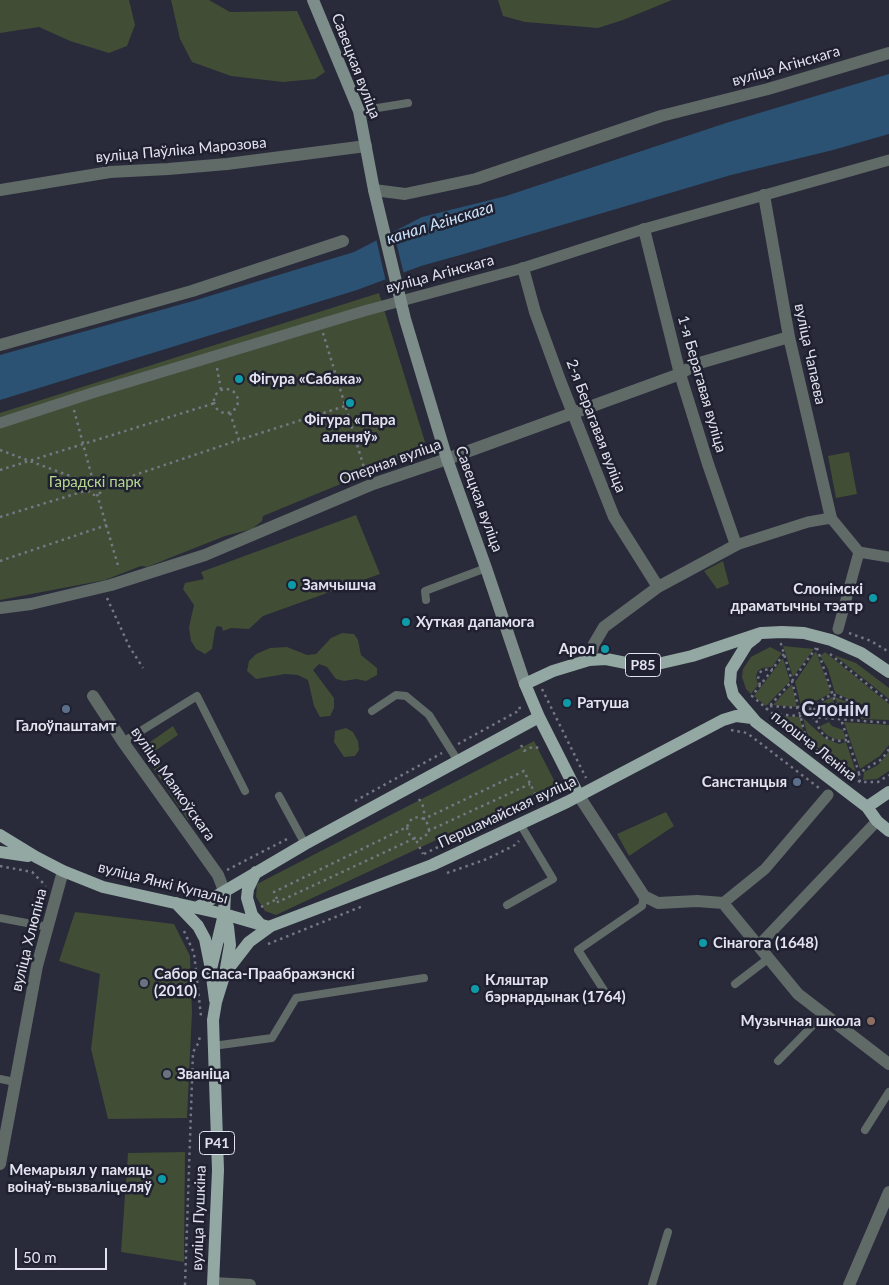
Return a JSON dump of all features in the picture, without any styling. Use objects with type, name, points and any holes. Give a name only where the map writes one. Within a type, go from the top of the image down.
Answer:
[{"type":"main road","name":"Савецкая вуліца","points":[[313,0],[359,111],[374,190],[405,319],[447,459],[525,684],[539,717],[579,796]]},
{"type":"main road","name":"Р85","points":[[525,684],[553,671],[589,660],[606,659],[636,665],[653,664],[692,656],[761,633],[782,632],[804,633],[820,643],[861,653],[889,672]]},
{"type":"main road","name":"плошча Леніна","points":[[761,633],[746,644],[731,670],[730,683],[733,695],[752,718],[867,807],[877,821],[889,831]]},
{"type":"main road","name":"Першамайская вуліца","points":[[264,926],[432,865],[579,796],[723,720],[736,716],[752,718]]},
{"type":"main road","points":[[198,907],[225,893],[256,872],[304,844],[539,717]]},
{"type":"main road","points":[[867,807],[889,792]]},
{"type":"main road","name":"вуліца Янкі Купалы","points":[[0,835],[63,871],[103,887],[198,907],[264,926]]},
{"type":"main road","points":[[0,852],[36,857]]},
{"type":"main road","points":[[256,872],[248,889],[247,898],[252,916],[264,926]]},
{"type":"main road","points":[[224,914],[225,893]]},
{"type":"main road","name":"Р41","points":[[176,902],[198,926],[205,939],[211,969]]},
{"type":"main road","name":"вуліца Пушкіна","points":[[216,1002],[211,969],[224,914]]},
{"type":"main road","name":"Р41","points":[[224,914],[230,945],[225,973]]},
{"type":"main road","name":"вуліца Пушкіна","points":[[214,1284],[218,1170],[213,1020],[216,1002],[225,973],[264,926]]},
{"type":"street","name":"вуліца Агінскага","points":[[374,190],[406,194],[476,179],[662,116],[768,89],[889,53]]},
{"type":"street","name":"вуліца Паўліка Марозова","points":[[0,190],[110,172],[168,170],[366,146]]},
{"type":"street","name":"вуліца Агінскага","points":[[0,423],[215,356],[523,268],[644,229],[889,160]]},
{"type":"street","name":"вуліца Чапаева","points":[[764,195],[788,338],[831,518]]},
{"type":"street","name":"1-я Берагавая вуліца","points":[[644,229],[680,374],[736,545]]},
{"type":"street","points":[[0,345],[192,291],[342,241]]},
{"type":"street","name":"2-я Берагавая вуліца","points":[[523,268],[535,312],[572,413],[614,517],[658,587]]},
{"type":"street","name":"Оперная вуліца","points":[[0,608],[31,604],[112,585],[205,554],[373,484],[680,374],[696,364],[788,338]]},
{"type":"street","points":[[589,660],[594,644],[604,627],[658,587],[736,545],[808,522],[831,518],[860,552],[889,557]]},
{"type":"street","points":[[838,629],[860,552]]},
{"type":"street","name":"вуліца Маякоўскага","points":[[93,696],[123,742],[218,875],[225,893]]},
{"type":"street","points":[[727,908],[765,869],[828,795]]},
{"type":"street","name":"Савецкая вуліца","points":[[579,796],[644,896]]},
{"type":"street","points":[[758,946],[877,821]]},
{"type":"street","name":"вуліца Хлюпіна","points":[[0,1164],[37,966],[63,871]]},
{"type":"street","points":[[644,896],[658,903],[697,901],[727,908],[798,994],[889,1064]]},
{"type":"street","points":[[849,1285],[889,1192]]},
{"type":"street","points":[[214,1284],[250,1285]]},
{"type":"lane","points":[[359,111],[408,102]]},
{"type":"lane","points":[[426,600],[425,591],[486,568]]},
{"type":"lane","points":[[372,711],[396,695],[406,696],[429,716],[458,761]]},
{"type":"lane","points":[[123,742],[197,696],[245,792]]},
{"type":"lane","points":[[279,796],[304,844]]},
{"type":"lane","points":[[507,906],[553,879],[520,824]]},
{"type":"lane","points":[[605,992],[578,950],[642,906],[644,896]]},
{"type":"lane","points":[[0,918],[48,927]]},
{"type":"lane","points":[[735,984],[768,958]]},
{"type":"lane","points":[[213,1046],[272,1038],[296,998],[424,978]]},
{"type":"lane","points":[[778,1061],[823,1014]]},
{"type":"lane","points":[[0,1079],[15,1082]]},
{"type":"lane","points":[[865,1130],[889,1092]]},
{"type":"lane","points":[[652,1285],[668,1232]]},
{"type":"path","points":[[320,325],[367,479]]},
{"type":"path","points":[[215,356],[221,390]]},
{"type":"path","points":[[229,389],[238,397],[236,408],[230,413],[218,410],[215,403],[216,396],[221,390],[229,389]]},
{"type":"path","points":[[71,400],[94,481]]},
{"type":"path","points":[[0,470],[215,403]]},
{"type":"path","points":[[102,486],[345,406]]},
{"type":"path","points":[[230,413],[238,440]]},
{"type":"path","points":[[0,450],[90,483],[94,481],[100,483],[102,486]]},
{"type":"path","points":[[88,490],[90,483]]},
{"type":"path","points":[[88,490],[93,495],[97,494],[102,490],[102,486]]},
{"type":"path","points":[[0,517],[88,490]]},
{"type":"path","points":[[97,494],[119,569]]},
{"type":"path","points":[[0,560],[106,524]]},
{"type":"path","points":[[105,593],[129,646],[143,668]]},
{"type":"path","points":[[808,646],[820,643]]},
{"type":"path","points":[[766,710],[792,682],[820,643]]},
{"type":"path","points":[[820,643],[841,720],[859,772],[860,782]]},
{"type":"path","points":[[820,643],[825,650],[889,702]]},
{"type":"path","points":[[790,644],[780,644],[808,743]]},
{"type":"path","points":[[784,654],[752,696],[771,714],[860,782],[878,782],[889,775]]},
{"type":"path","points":[[760,685],[758,679],[762,670],[773,669]]},
{"type":"path","points":[[542,688],[586,778]]},
{"type":"path","points":[[848,740],[838,741],[827,738],[820,731],[814,710],[818,702],[834,695],[853,703],[858,712],[858,720]]},
{"type":"path","points":[[770,706],[858,712]]},
{"type":"path","points":[[771,714],[889,723]]},
{"type":"path","points":[[728,730],[747,732],[828,795]]},
{"type":"path","points":[[521,745],[524,751],[532,747],[542,748]]},
{"type":"path","points":[[859,772],[882,759],[889,749]]},
{"type":"path","points":[[424,819],[524,771],[537,798],[558,787],[560,792]]},
{"type":"path","points":[[407,827],[274,892],[276,899],[278,902],[415,838],[423,838],[428,831],[530,784]]},
{"type":"path","points":[[419,799],[424,808],[424,819]]},
{"type":"path","points":[[423,854],[415,838],[408,833],[407,827],[413,818],[419,817],[428,823],[428,831]]},
{"type":"path","points":[[0,866],[32,872],[43,884],[58,890]]},
{"type":"path","points":[[259,908],[276,899]]},
{"type":"path","points":[[181,927],[186,933],[194,953],[201,1019]]},
{"type":"path","points":[[261,947],[277,940]]},
{"type":"path","points":[[185,1285],[193,1052],[199,1042],[200,1027]]},
{"type":"green space","points":[[0,0],[129,0],[135,25],[127,46],[109,53],[70,41],[39,27],[0,33]]},
{"type":"green space","points":[[171,0],[209,0],[230,12],[297,11],[325,72],[315,79],[283,82],[231,76],[192,62],[180,39]]},
{"type":"green space","points":[[498,0],[672,0],[598,28],[525,22],[503,16]]},
{"type":"green space","name":"Гарадскі парк","points":[[379,293],[425,442],[416,453],[263,516],[262,521],[252,529],[225,536],[147,567],[141,566],[105,580],[0,600],[0,413]]},
{"type":"green space","points":[[849,452],[857,494],[836,498],[828,456]]},
{"type":"green space","points":[[356,515],[380,574],[263,616],[249,629],[231,628],[223,631],[222,627],[217,626],[212,649],[205,654],[196,649],[191,641],[189,627],[194,605],[183,589],[185,583],[204,579],[201,572]]},
{"type":"green space","points":[[723,561],[729,584],[717,589],[704,571]]},
{"type":"green space","points":[[342,633],[354,634],[358,640],[361,655],[377,668],[377,675],[366,681],[356,679],[344,681],[336,679],[327,667],[319,664],[313,670],[334,698],[334,708],[330,716],[320,717],[314,706],[308,680],[298,675],[285,674],[256,679],[247,671],[249,661],[256,654],[270,648],[287,647],[307,655],[316,654],[331,638]]},
{"type":"green space","points":[[783,646],[814,649],[793,677]]},
{"type":"green space","points":[[770,647],[782,653],[772,667],[762,668],[758,671],[756,676],[758,685],[751,694],[746,689],[742,677],[743,669],[751,657]]},
{"type":"green space","points":[[816,651],[831,693],[816,701],[813,707],[801,706],[795,682]]},
{"type":"green space","points":[[825,652],[889,704],[889,720],[861,719],[862,705],[835,693],[828,669],[820,656]]},
{"type":"green space","points":[[834,655],[856,663],[889,688],[889,699]]},
{"type":"green space","points":[[783,658],[790,681],[766,706],[754,696]]},
{"type":"green space","points":[[792,684],[797,707],[773,705]]},
{"type":"green space","points":[[832,697],[835,705],[829,709],[816,708],[820,703]]},
{"type":"green space","points":[[835,697],[852,704],[855,711],[840,710]]},
{"type":"green space","points":[[777,716],[800,717],[805,739]]},
{"type":"green space","points":[[803,718],[825,738],[839,744],[846,742],[858,778],[809,741]]},
{"type":"green space","points":[[829,722],[832,726],[843,730],[846,739],[838,740],[828,736],[822,730],[820,726]]},
{"type":"green space","points":[[844,722],[889,725],[889,745],[880,756],[860,769]]},
{"type":"green space","points":[[173,726],[178,735],[152,753],[194,816],[188,820],[140,749]]},
{"type":"green space","points":[[346,728],[353,732],[358,741],[359,750],[355,756],[344,757],[334,742],[335,731]]},
{"type":"green space","points":[[534,741],[556,784],[276,915],[265,911],[256,897],[257,884]]},
{"type":"green space","points":[[889,751],[889,771],[877,779],[863,780],[864,772],[878,765]]},
{"type":"green space","points":[[666,812],[674,826],[629,856],[617,834]]},
{"type":"green space","points":[[75,912],[174,924],[190,956],[192,1012],[187,1118],[108,1119],[91,1049],[100,974],[59,961]]},
{"type":"green space","points":[[185,1152],[184,1262],[121,1252],[128,1153]]},
{"type":"water","name":"канал Агінскага","points":[[889,74],[889,134],[731,175],[421,266],[357,290],[0,400],[0,355],[193,301],[354,252],[422,217],[506,196],[726,123]]},
{"type":"pier","points":[[393,229],[404,275],[386,282],[376,238]]},
{"type":"place","name":"Фігура «Сабака»","points":[[239,379]]},
{"type":"place","name":"Фігура «Пара аленяў»","points":[[350,403]]},
{"type":"place","name":"Замчышча","points":[[292,585]]},
{"type":"place","name":"Слонімскі драматычны тэатр","points":[[873,598]]},
{"type":"place","name":"Хуткая дапамога","points":[[406,622]]},
{"type":"place","name":"Арол","points":[[605,649]]},
{"type":"place","name":"Ратуша","points":[[567,703]]},
{"type":"place","name":"Галоўпаштамт","points":[[66,709]]},
{"type":"place","name":"Санстанцыя","points":[[797,782]]},
{"type":"place","name":"Сінагога (1648)","points":[[703,943]]},
{"type":"place","name":"Сабор Спаса-Праабражэнскі (2010)","points":[[144,983]]},
{"type":"place","name":"Кляштар бэрнардынак (1764)","points":[[475,989]]},
{"type":"place","name":"Музычная школа","points":[[871,1021]]},
{"type":"place","name":"Званіца","points":[[167,1074]]},
{"type":"place","name":"Мемарыял у памяць воінаў-вызваліцеляў","points":[[162,1179]]},
{"type":"district","name":"Слонім","points":[[835,710]]}]
